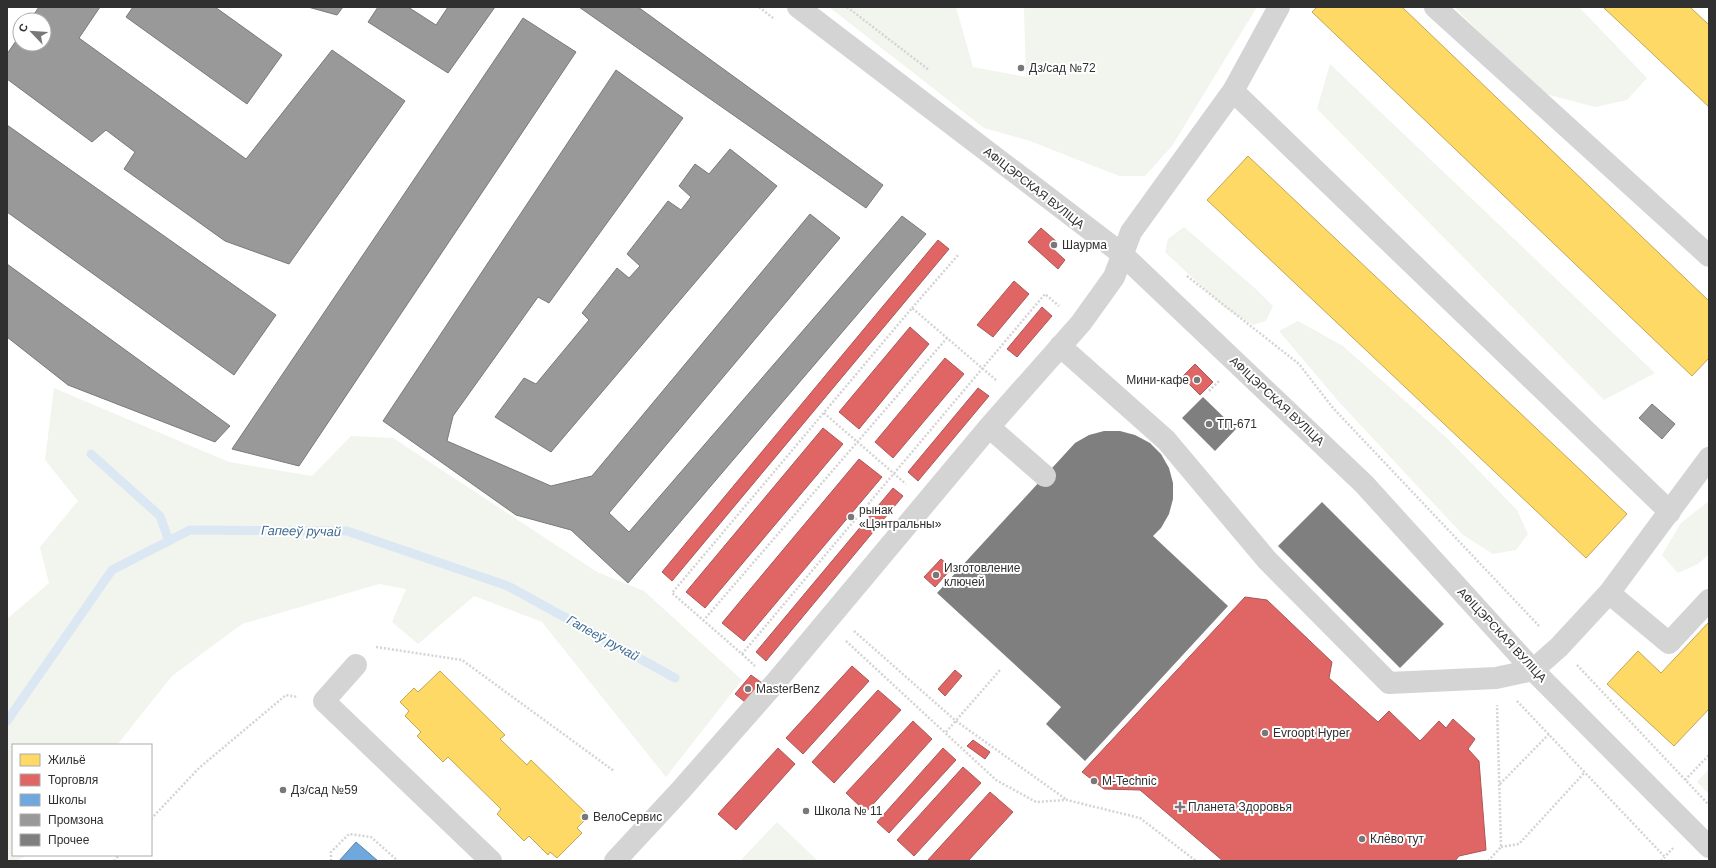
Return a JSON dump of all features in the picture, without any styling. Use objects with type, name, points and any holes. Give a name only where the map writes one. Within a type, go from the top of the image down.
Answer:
[{"type":"street","name":"АФІЦЭРСКАЯ ВУЛІЦА","points":[[798,7],[1122,254],[1364,484],[1533,670],[1709,847]]},
{"type":"street","points":[[615,861],[680,791],[826,623],[989,427],[1080,323],[1114,277],[1132,232],[1233,91],[1279,7]]},
{"type":"street","points":[[1435,7],[1709,256]]},
{"type":"street","points":[[1233,91],[1670,512]]},
{"type":"street","points":[[1060,346],[1166,440],[1267,560],[1389,683],[1496,678],[1533,670],[1559,647],[1609,593],[1709,458]]},
{"type":"street","points":[[989,427],[1045,476]]},
{"type":"street","points":[[1609,593],[1669,643],[1709,600]]},
{"type":"street","points":[[356,665],[324,700],[491,861]]},
{"type":"path","points":[[959,254],[672,593],[742,654],[1045,294],[1080,323]]},
{"type":"path","points":[[912,308],[1016,396]]},
{"type":"path","points":[[703,621],[947,338]]},
{"type":"path","points":[[824,414],[909,487]]},
{"type":"path","points":[[826,623],[946,732],[996,780],[1036,802],[1067,800],[1140,818],[1196,861]]},
{"type":"path","points":[[853,630],[956,721],[1067,800]]},
{"type":"path","points":[[356,665],[377,646],[462,660],[614,771]]},
{"type":"path","points":[[946,732],[1000,670]]},
{"type":"path","points":[[1496,678],[1501,847]]},
{"type":"path","points":[[152,819],[199,768],[286,695],[324,700]]},
{"type":"path","points":[[1500,784],[1549,734]]},
{"type":"path","points":[[1685,780],[1709,754]]},
{"type":"path","points":[[1488,861],[1501,847],[1519,844],[1585,772]]},
{"type":"path","points":[[331,861],[331,852],[349,834],[371,837],[398,861]]},
{"type":"path","points":[[1661,861],[1674,848]]},
{"type":"shaded area","points":[[829,7],[956,7],[973,67],[1026,77],[1024,7],[1257,7],[1172,146],[1145,176],[1119,176],[1030,141],[984,128]]},
{"type":"shaded area","points":[[1454,7],[1579,7],[1647,78],[1627,100],[1595,107],[1542,93]]},
{"type":"shaded area","points":[[1330,64],[1655,373],[1604,400],[1317,109]]},
{"type":"shaded area","points":[[1184,227],[1257,290],[1273,306],[1266,321],[1253,325],[1225,308],[1165,252],[1168,239]]},
{"type":"shaded area","points":[[1298,321],[1343,346],[1448,439],[1517,510],[1528,534],[1516,550],[1493,554],[1463,535],[1339,402],[1279,331]]},
{"type":"shaded area","points":[[54,388],[229,462],[312,476],[351,436],[393,438],[597,572],[644,591],[742,680],[666,777],[542,622],[474,596],[418,644],[392,622],[406,589],[379,584],[242,624],[172,676],[118,744],[12,744],[12,856],[26,856],[16,861],[7,861],[7,619],[49,583],[40,547],[78,501],[45,460]]},
{"type":"shaded area","points":[[1709,501],[1709,554],[1698,564],[1678,573],[1662,555],[1681,523]]},
{"type":"shaded area","points":[[1709,769],[1709,794],[1697,782]]},
{"type":"shaded area","points":[[777,822],[818,861],[740,861]]},
{"type":"building: Жильё","points":[[1317,7],[1402,7],[1709,301],[1709,358],[1692,376],[1312,12]]},
{"type":"building: Жильё","points":[[1603,7],[1690,7],[1709,25],[1709,107]]},
{"type":"building: Жильё","points":[[1248,156],[1627,514],[1586,558],[1207,200]]},
{"type":"building: Жильё","points":[[1709,622],[1709,709],[1674,746],[1607,684],[1638,651],[1661,673]]},
{"type":"building: Жильё","points":[[440,671],[505,735],[500,739],[527,765],[531,760],[589,816],[577,828],[582,833],[557,858],[550,852],[548,855],[529,836],[524,841],[497,814],[501,809],[448,757],[443,762],[417,736],[421,732],[405,716],[409,711],[400,702],[414,688],[418,692]]},
{"type":"building: Торговля","points":[[1041,228],[1057,242],[1051,247],[1065,260],[1058,269],[1028,242]]},
{"type":"building: Торговля","points":[[938,240],[949,249],[672,581],[662,572]]},
{"type":"building: Торговля","points":[[1014,281],[1029,294],[993,337],[977,325]]},
{"type":"building: Торговля","points":[[1042,307],[1052,316],[1017,357],[1007,349]]},
{"type":"building: Торговля","points":[[910,327],[929,344],[859,429],[839,412]]},
{"type":"building: Торговля","points":[[945,358],[964,374],[893,458],[875,442]]},
{"type":"building: Торговля","name":"Мини-кафе","points":[[1195,364],[1213,382],[1200,395],[1182,377]]},
{"type":"building: Торговля","points":[[978,388],[989,396],[918,481],[908,472]]},
{"type":"building: Торговля","points":[[823,428],[843,444],[705,608],[686,592]]},
{"type":"building: Торговля","points":[[859,459],[882,477],[744,641],[722,623]]},
{"type":"building: Торговля","points":[[893,488],[903,496],[766,661],[756,652]]},
{"type":"building: Торговля","name":"Изготовление ключей","points":[[941,559],[952,568],[935,587],[924,577]]},
{"type":"building: Торговля","name":"Evroopt Hyper","points":[[1245,597],[1267,600],[1332,662],[1329,678],[1378,722],[1389,711],[1420,741],[1439,721],[1446,728],[1453,719],[1475,739],[1468,749],[1479,761],[1486,850],[1459,856],[1455,861],[1223,861],[1140,790],[1104,789],[1082,772]]},
{"type":"building: Торговля","points":[[852,666],[869,681],[803,754],[786,738]]},
{"type":"building: Торговля","points":[[955,670],[962,676],[945,696],[938,689]]},
{"type":"building: Торговля","name":"MasterBenz","points":[[751,675],[762,683],[745,702],[735,694]]},
{"type":"building: Торговля","points":[[878,690],[901,710],[834,783],[812,762]]},
{"type":"building: Торговля","points":[[913,721],[932,739],[866,812],[846,793]]},
{"type":"building: Торговля","points":[[973,740],[990,752],[985,759],[967,746]]},
{"type":"building: Торговля","points":[[778,748],[795,764],[736,830],[718,814]]},
{"type":"building: Торговля","points":[[943,748],[956,760],[889,833],[877,822]]},
{"type":"building: Торговля","points":[[963,767],[981,783],[914,856],[897,840]]},
{"type":"building: Торговля","points":[[990,792],[1013,812],[968,861],[927,861]]},
{"type":"building: Школы","points":[[356,842],[378,861],[339,861]]},
{"type":"building: Промзона","points":[[39,7],[100,7],[79,38],[246,159],[332,50],[405,101],[289,264],[225,241],[124,169],[135,152],[106,130],[92,142],[7,79],[7,54],[12,47],[12,52],[52,52],[52,12],[36,12]]},
{"type":"building: Промзона","points":[[133,7],[215,7],[282,55],[247,104],[126,17]]},
{"type":"building: Промзона","points":[[308,7],[343,7],[337,15]]},
{"type":"building: Промзона","points":[[378,7],[408,7],[436,25],[448,7],[495,7],[448,73],[368,22]]},
{"type":"building: Промзона","points":[[579,7],[638,7],[883,185],[866,208]]},
{"type":"building: Промзона","points":[[523,18],[576,52],[299,466],[232,449]]},
{"type":"building: Промзона","points":[[616,70],[683,118],[549,303],[538,297],[453,416],[447,441],[551,486],[592,476],[810,214],[840,238],[609,513],[629,532],[902,216],[926,234],[628,583],[571,530],[516,515],[383,421]]},
{"type":"building: Промзона","points":[[7,125],[276,315],[234,375],[7,212]]},
{"type":"building: Промзона","points":[[730,149],[777,186],[551,452],[495,417],[524,378],[536,384],[589,320],[582,313],[617,268],[629,278],[640,266],[627,254],[668,201],[681,210],[691,197],[679,186],[695,164],[709,174]]},
{"type":"building: Промзона","points":[[7,264],[230,426],[215,442],[68,385],[7,337]]},
{"type":"building: Промзона","points":[[1652,404],[1675,424],[1662,439],[1639,418]]},
{"type":"building: Прочее","name":"ТП-671","points":[[1203,397],[1236,429],[1215,451],[1182,418]]},
{"type":"building: Прочее","points":[[1104,431],[1120,431],[1135,435],[1150,443],[1161,454],[1169,468],[1173,483],[1173,499],[1169,514],[1161,528],[1153,536],[1228,606],[1085,761],[1046,724],[1061,707],[937,593],[1075,443],[1089,435]]},
{"type":"building: Прочее","points":[[1322,502],[1444,624],[1400,668],[1278,546]]},
{"type":"waterway","points":[[91,454],[160,516],[169,541]]},
{"type":"waterway","name":"Гапееў ручай","points":[[7,721],[112,570],[190,530],[347,531],[508,586],[675,678]]},
{"type":"place","name":"Дз/сад №72","points":[[1021,68]]},
{"type":"place","name":"Шаурма","points":[[1054,245]]},
{"type":"place","name":"Мини-кафе","points":[[1197,380]]},
{"type":"place","name":"ТП-671","points":[[1209,424]]},
{"type":"place","name":"рынак «Цэнтральны»","points":[[851,517]]},
{"type":"place","name":"Изготовление ключей","points":[[936,575]]},
{"type":"place","name":"MasterBenz","points":[[748,689]]},
{"type":"place","name":"Evroopt Hyper","points":[[1265,733]]},
{"type":"place","name":"M-Technic","points":[[1094,781]]},
{"type":"place","name":"Дз/сад №59","points":[[283,790]]},
{"type":"place","name":"Планета Здоровья","points":[[1180,807]]},
{"type":"place","name":"Школа № 11","points":[[806,811]]},
{"type":"place","name":"ВелоСервис","points":[[585,817]]},
{"type":"place","name":"Клёво тут","points":[[1362,839]]}]
